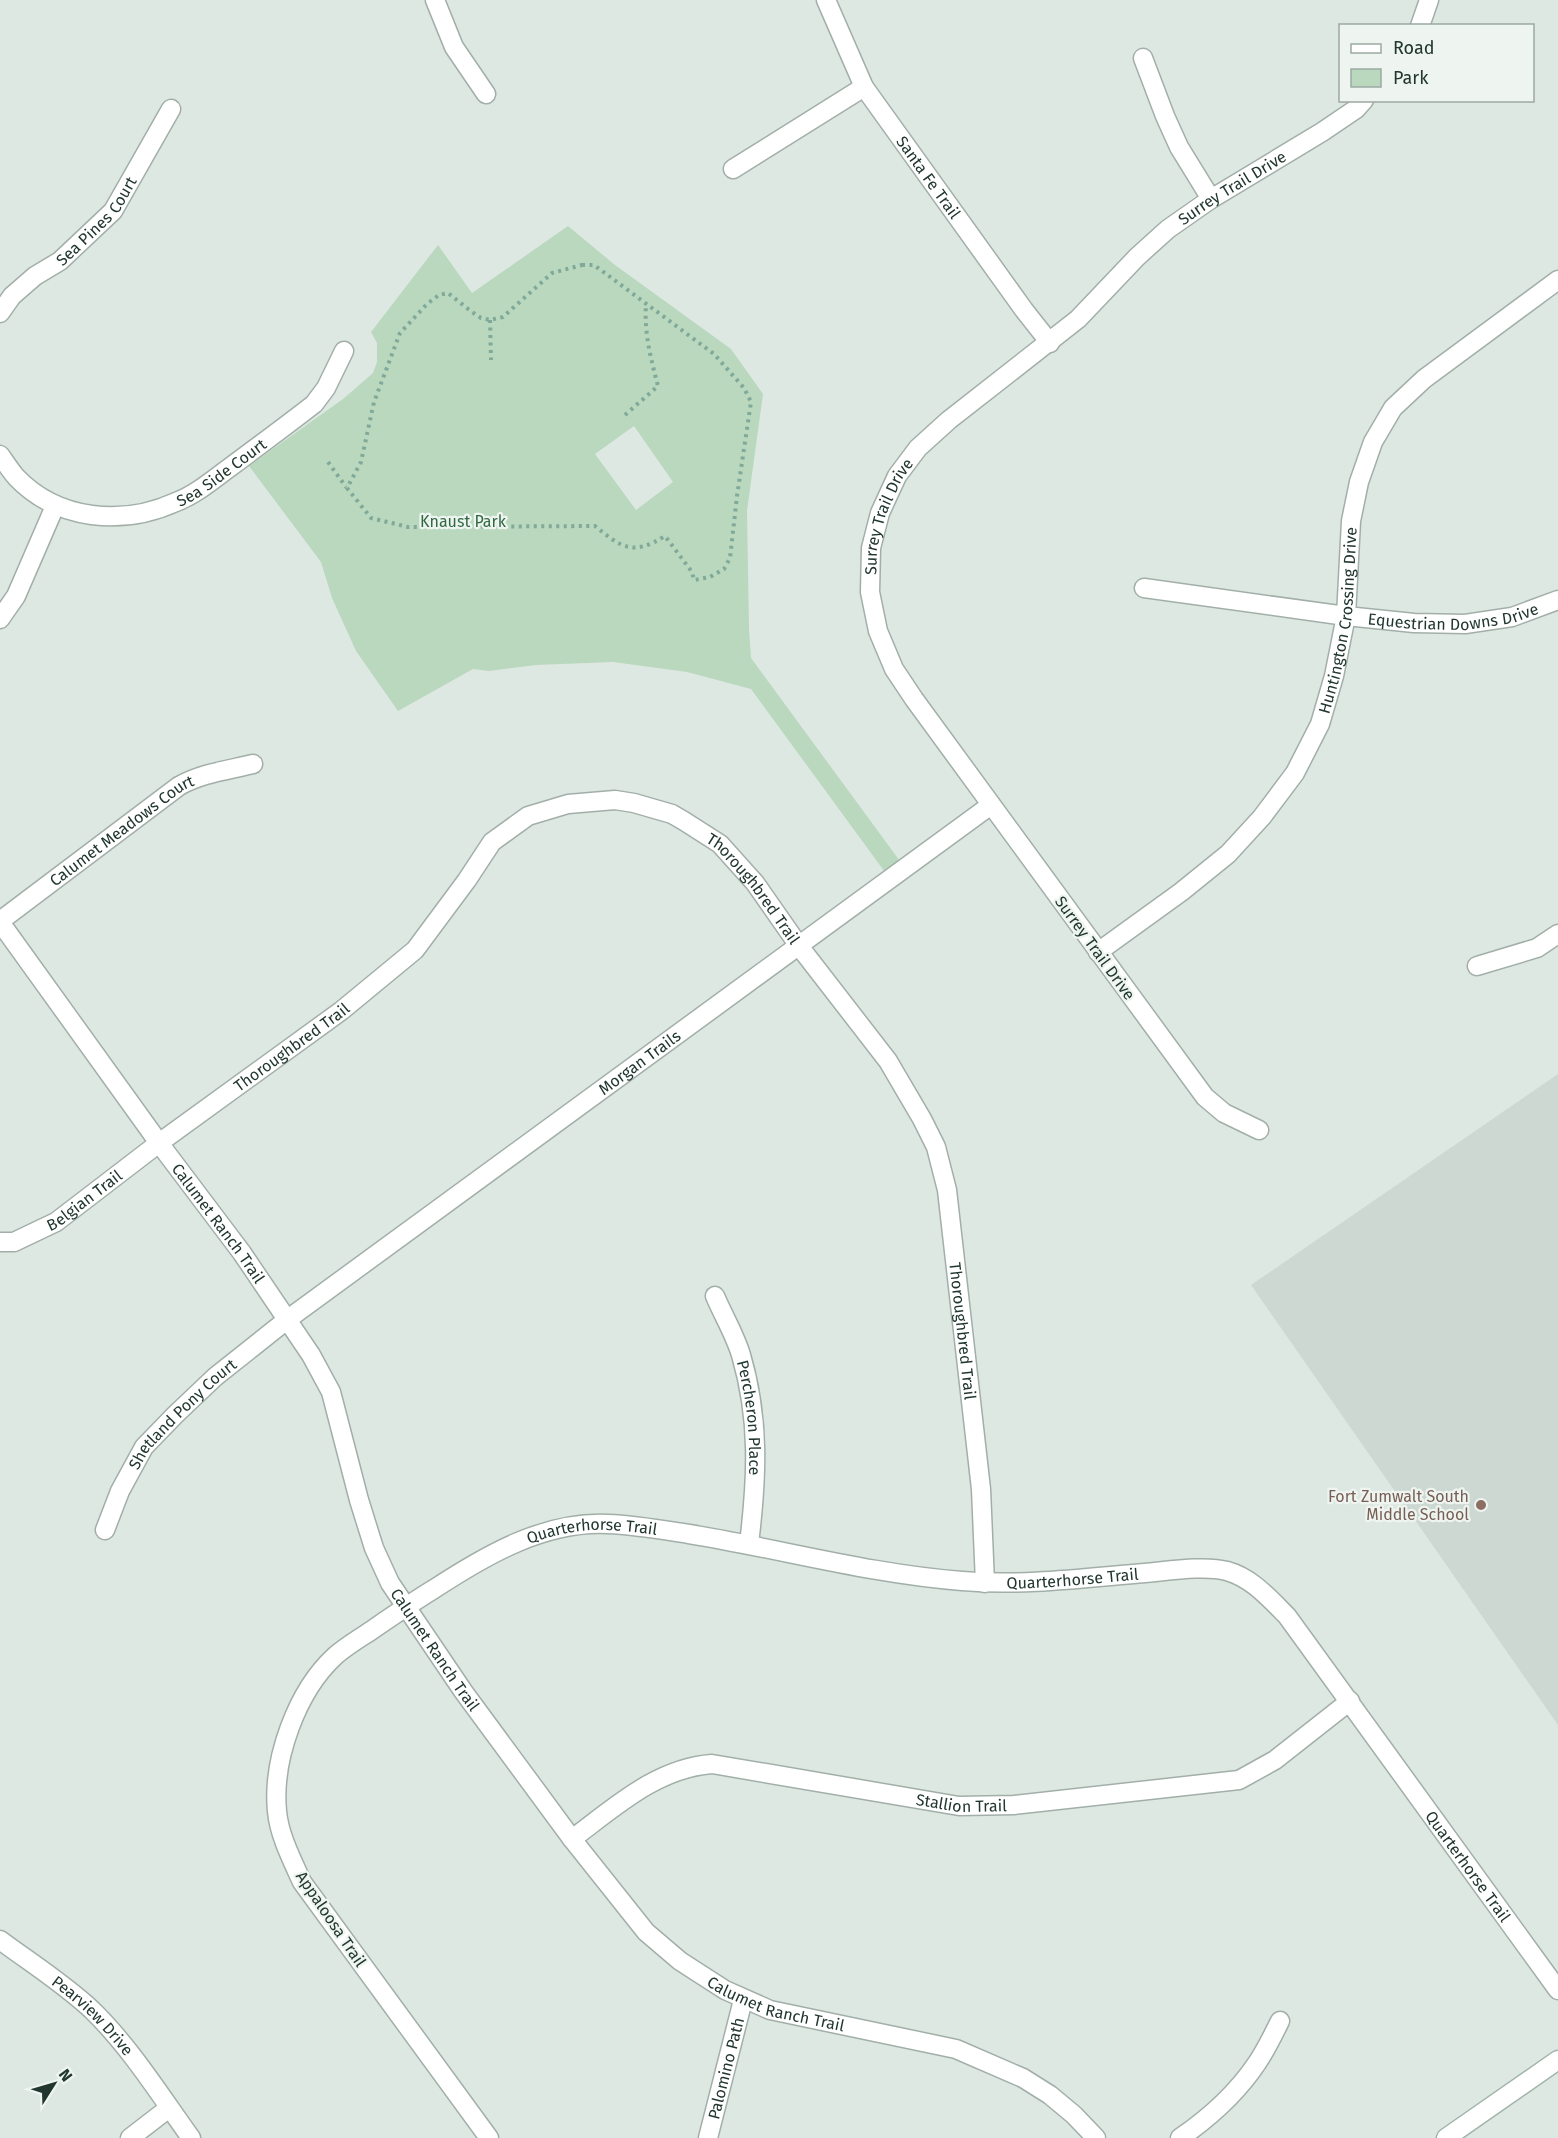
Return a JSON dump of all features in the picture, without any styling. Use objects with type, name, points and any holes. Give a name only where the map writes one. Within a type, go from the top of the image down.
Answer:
[{"type":"street","points":[[435,0],[454,47],[486,94]]},
{"type":"street","name":"Santa Fe Trail","points":[[826,0],[864,87],[1050,343]]},
{"type":"street","points":[[1421,24],[1429,0]]},
{"type":"street","points":[[1143,58],[1179,147],[1211,199]]},
{"type":"street","points":[[733,169],[864,87]]},
{"type":"street","name":"Surrey Trail Drive","points":[[1259,1130],[1224,1113],[1205,1097],[894,669],[878,631],[870,592],[872,548],[880,513],[897,476],[918,448],[949,420],[1078,319],[1137,257],[1161,236],[1211,199],[1322,132],[1356,109],[1362,102]]},
{"type":"street","name":"Sea Pines Court","points":[[0,313],[12,296],[35,276],[60,261],[112,211],[171,109]]},
{"type":"street","name":"Huntington Crossing Drive","points":[[1098,952],[1228,854],[1262,817],[1295,773],[1320,724],[1334,676],[1346,616],[1351,521],[1359,482],[1373,442],[1393,408],[1424,379],[1558,280]]},
{"type":"street","name":"Sea Side Court","points":[[55,506],[85,514],[117,517],[144,513],[177,502],[208,484],[314,404],[326,388],[344,351]]},
{"type":"street","points":[[0,455],[16,477],[55,506],[16,596],[0,619]]},
{"type":"street","name":"Equestrian Downs Drive","points":[[1144,588],[1414,623],[1465,624],[1512,617],[1558,600]]},
{"type":"street","name":"Calumet Meadows Court","points":[[0,921],[179,786],[205,775],[253,764]]},
{"type":"street","name":"Thoroughbred Trail","points":[[159,1143],[341,1011],[415,950],[468,880],[492,842],[528,816],[568,804],[615,800],[651,808],[684,821],[720,844],[755,883],[799,946],[888,1061],[936,1147],[947,1190],[981,1489],[985,1583]]},
{"type":"street","name":"Morgan Trails","points":[[288,1319],[992,805]]},
{"type":"street","name":"Calumet Ranch Trail","points":[[0,921],[288,1319],[331,1392],[359,1500],[374,1548],[390,1583],[463,1691],[572,1839],[646,1932],[680,1961],[743,2000],[770,2010],[956,2049],[1023,2078],[1050,2095],[1096,2138]]},
{"type":"street","points":[[1477,966],[1537,948],[1558,934]]},
{"type":"street","name":"Belgian Trail","points":[[0,1242],[14,1242],[56,1222],[159,1143]]},
{"type":"street","name":"Percheron Place","points":[[715,1296],[741,1353],[754,1410],[755,1488],[749,1544]]},
{"type":"street","name":"Shetland Pony Court","points":[[105,1530],[120,1491],[144,1447],[215,1377],[288,1319]]},
{"type":"street","name":"Quarterhorse Trail","points":[[405,1607],[462,1570],[519,1540],[559,1528],[606,1523],[749,1544],[858,1568],[927,1578],[985,1583],[1035,1582],[1191,1569],[1226,1571],[1257,1586],[1287,1616],[1558,1990]]},
{"type":"street","name":"Appaloosa Trail","points":[[405,1607],[336,1655],[316,1676],[297,1711],[280,1758],[277,1813],[287,1849],[302,1882],[489,2138]]},
{"type":"street","name":"Stallion Trail","points":[[572,1839],[638,1790],[674,1771],[694,1765],[712,1764],[959,1806],[1014,1805],[1239,1780],[1275,1760],[1350,1701]]},
{"type":"street","name":"Pearview Drive","points":[[0,1940],[57,1979],[93,2012],[126,2049],[191,2138]]},
{"type":"street","name":"Palomino Path","points":[[708,2138],[743,2000]]},
{"type":"street","points":[[1180,2138],[1206,2120],[1237,2088],[1257,2063],[1280,2021]]},
{"type":"street","points":[[1446,2138],[1558,2061]]},
{"type":"street","points":[[130,2138],[169,2108]]},
{"type":"path","points":[[328,462],[347,488],[371,518],[408,527],[595,526],[618,545],[640,548],[665,536],[692,572],[694,580],[710,577],[724,569],[730,558],[751,402],[744,388],[714,354],[594,265],[582,265],[552,273],[504,317],[490,320],[481,318],[448,293],[439,295],[427,304],[400,333],[374,402],[361,462],[347,488]]},
{"type":"path","points":[[625,415],[658,386],[644,327],[646,304]]},
{"type":"path","points":[[490,320],[491,360]]},
{"type":"shaded area","name":"Fort Zumwalt South Middle School","points":[[1558,1074],[1558,1725],[1251,1285]]},
{"type":"green space","name":"Knaust Park","points":[[568,226],[615,265],[731,349],[763,394],[747,511],[751,658],[905,868],[890,879],[751,689],[687,672],[613,662],[536,665],[489,671],[473,669],[398,711],[356,651],[332,598],[321,562],[249,466],[343,399],[373,373],[377,362],[377,343],[371,332],[438,245],[472,293]],"holes":[[[634,426],[673,482],[636,510],[595,454]]]},
{"type":"place","name":"Fort Zumwalt South Middle School","points":[[1481,1505]]}]
